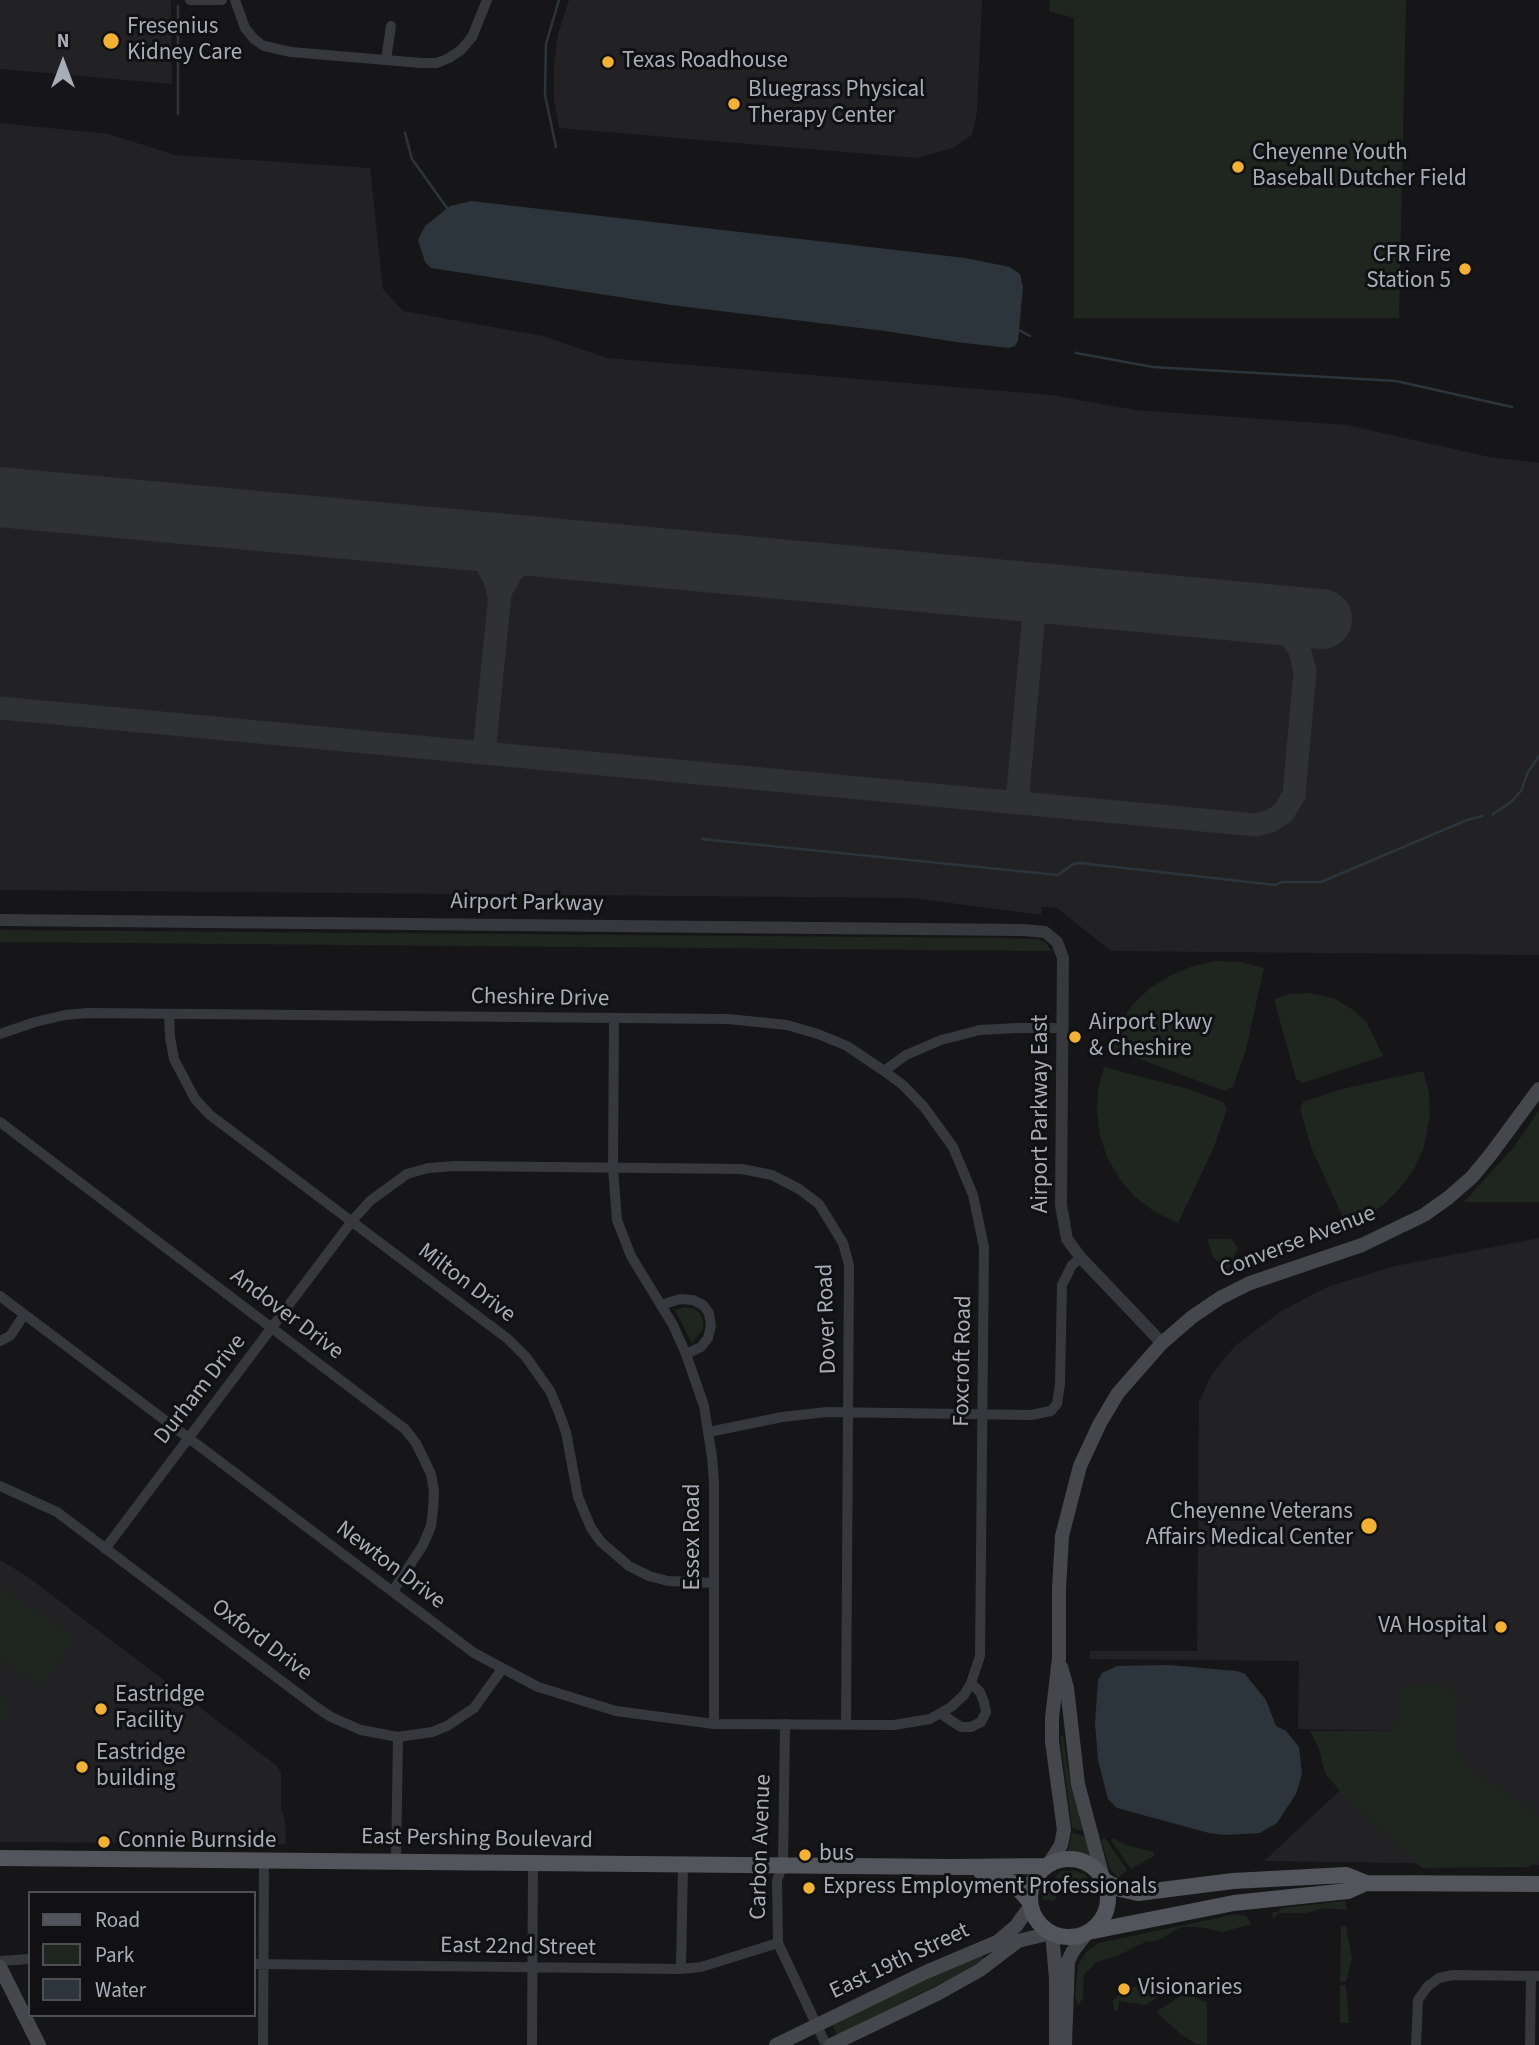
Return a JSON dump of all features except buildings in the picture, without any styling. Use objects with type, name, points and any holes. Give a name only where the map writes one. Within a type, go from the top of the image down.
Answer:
[{"type":"main road","name":"Converse Avenue","points":[[1047,1866],[1061,1846],[1064,1830],[1053,1748],[1052,1718],[1059,1658],[1062,1536],[1080,1466],[1100,1423],[1118,1393],[1161,1343],[1208,1306],[1250,1283],[1344,1253],[1424,1215],[1472,1177],[1539,1088]]},
{"type":"main road","name":"Converse Avenue","points":[[1059,1658],[1066,1688],[1078,1784],[1104,1879]]},
{"type":"main road","name":"East Pershing Boulevard","points":[[0,1858],[954,1867],[1047,1866],[1062,1859],[1078,1860],[1093,1866],[1104,1879],[1120,1889],[1138,1893],[1290,1876],[1346,1875],[1366,1883],[1539,1884]]},
{"type":"main road","points":[[1030,1903],[1034,1882],[1047,1866]]},
{"type":"main road","name":"East Pershing Boulevard","points":[[954,1867],[1009,1880],[1020,1888],[1038,1921],[1051,1933],[1069,1937],[1234,1903],[1348,1891],[1366,1883]]},
{"type":"main road","points":[[1066,2045],[1069,1961],[1087,1933],[1101,1921],[1108,1906],[1108,1889],[1104,1879]]},
{"type":"main road","name":"East 19th Street","points":[[776,2045],[926,1972],[997,1942],[1016,1926],[1030,1903]]},
{"type":"main road","points":[[1051,1933],[1056,1979],[1056,2045]]},
{"type":"main road","name":"East 19th Street","points":[[829,2045],[939,1993],[980,1970],[1018,1941],[1051,1933]]},
{"type":"main road","points":[[0,1966],[38,2045]]},
{"type":"street","points":[[190,0],[222,0]]},
{"type":"street","points":[[235,0],[245,28],[264,46],[277,50],[421,64],[437,63],[461,50],[472,37],[487,0]]},
{"type":"street","points":[[386,60],[391,26]]},
{"type":"street","name":"Airport Parkway","points":[[0,920],[1023,930],[1041,931],[1052,936]]},
{"type":"street","name":"Airport Parkway East","points":[[1052,936],[1059,945],[1063,958],[1062,1219],[1067,1239],[1081,1258],[1161,1343]]},
{"type":"street","name":"Milton Drive","points":[[169,1014],[174,1059],[195,1099],[210,1115],[508,1339],[526,1357],[550,1391],[558,1410],[566,1432],[578,1497],[601,1542],[629,1566],[649,1576],[668,1581],[714,1583]]},
{"type":"street","name":"Cheshire Drive","points":[[0,1034],[65,1015],[728,1019],[787,1025],[818,1034],[846,1046],[884,1071]]},
{"type":"street","name":"Essex Road","points":[[614,1019],[614,1198],[622,1236],[686,1354],[704,1406],[709,1432],[714,1483],[714,1724]]},
{"type":"street","points":[[884,1071],[906,1055],[941,1040],[980,1030],[1062,1028]]},
{"type":"street","name":"Foxcroft Road","points":[[785,1724],[914,1723],[930,1719],[964,1695],[980,1656],[985,1269],[980,1222],[965,1170],[941,1127],[903,1085],[884,1071]]},
{"type":"street","name":"Andover Drive","points":[[0,1122],[405,1429],[424,1457],[434,1491],[431,1526],[423,1545],[393,1591]]},
{"type":"street","name":"Dover Road","points":[[352,1221],[370,1200],[407,1174],[428,1168],[456,1166],[742,1169],[772,1175],[799,1189],[819,1204],[844,1243],[849,1265],[846,1725]]},
{"type":"street","name":"Durham Drive","points":[[105,1549],[352,1221]]},
{"type":"street","points":[[709,1432],[782,1417],[849,1412],[1042,1414],[1052,1411],[1057,1404],[1060,1384],[1062,1285],[1072,1265],[1081,1258]]},
{"type":"street","name":"Newton Drive","points":[[0,1296],[474,1653],[502,1670],[538,1687],[616,1711],[714,1724],[785,1724]]},
{"type":"street","points":[[661,1306],[680,1299],[692,1300],[703,1305],[709,1312],[711,1326],[708,1338],[701,1347],[686,1354]]},
{"type":"street","points":[[0,1341],[10,1336],[24,1315]]},
{"type":"street","name":"Oxford Drive","points":[[0,1486],[57,1512],[331,1717],[361,1730],[398,1737],[432,1732],[461,1719],[474,1708],[502,1670]]},
{"type":"street","points":[[941,1713],[961,1727],[971,1727],[981,1722],[985,1712],[984,1702],[980,1692],[971,1683]]},
{"type":"street","name":"Carbon Avenue","points":[[785,1724],[783,1866],[777,1880],[778,1943],[829,2045]]},
{"type":"street","points":[[396,1862],[398,1737]]},
{"type":"street","points":[[263,2045],[259,1964],[264,1861]]},
{"type":"street","points":[[531,2045],[533,1863]]},
{"type":"street","points":[[681,1969],[683,1864]]},
{"type":"street","name":"East 22nd Street","points":[[259,1964],[681,1969],[701,1967],[778,1943]]},
{"type":"street","points":[[0,1961],[28,1959]]},
{"type":"street","points":[[1416,2045],[1418,2000],[1427,1987],[1439,1978],[1453,1975],[1535,1976],[1530,2045]]},
{"type":"shaded area","points":[[0,0],[171,0],[172,84],[0,69]]},
{"type":"shaded area","points":[[569,0],[982,0],[977,112],[972,135],[953,148],[917,158],[559,128],[554,100],[554,65],[558,34]]},
{"type":"shaded area","points":[[0,123],[109,134],[175,155],[370,168],[383,289],[403,311],[543,336],[607,358],[1052,395],[1135,410],[1347,425],[1489,457],[1539,463],[1539,955],[1111,951],[1057,908],[1042,907],[1041,915],[913,898],[0,890]]},
{"type":"shaded area","name":"Cheyenne Veterans Affairs Medical Center","points":[[1539,1238],[1539,1865],[1264,1861],[1404,1731],[1298,1729],[1299,1661],[1089,1659],[1090,1651],[1197,1651],[1199,1402],[1212,1374],[1235,1346],[1280,1312],[1327,1287],[1395,1266]]},
{"type":"shaded area","name":"Eastridge Facility","points":[[0,1560],[28,1577],[277,1766],[281,1773],[281,1808],[285,1821],[286,1844],[0,1842]]},
{"type":"green space","name":"Cheyenne Youth Baseball Dutcher Field","points":[[1050,0],[1406,0],[1399,318],[1074,318],[1074,18],[1049,11]]},
{"type":"green space","points":[[0,930],[1001,938],[1038,939],[1045,942],[1052,951],[0,942]]},
{"type":"green space","points":[[1216,961],[1240,962],[1264,968],[1246,1049],[1233,1087],[1225,1091],[1110,1048],[1119,1025],[1133,1004],[1150,988],[1193,966]]},
{"type":"green space","points":[[1308,993],[1333,998],[1355,1011],[1367,1023],[1383,1056],[1303,1083],[1296,1079],[1274,999],[1290,994]]},
{"type":"green space","points":[[1104,1067],[1188,1089],[1223,1102],[1227,1109],[1214,1147],[1178,1223],[1155,1212],[1135,1197],[1119,1178],[1107,1157],[1097,1113],[1098,1089]]},
{"type":"green space","points":[[1423,1071],[1429,1092],[1430,1115],[1424,1147],[1414,1169],[1382,1206],[1346,1224],[1311,1147],[1300,1109],[1303,1102],[1342,1089]]},
{"type":"green space","points":[[1539,1110],[1539,1202],[1464,1202],[1514,1147]]},
{"type":"green space","points":[[1207,1239],[1231,1239],[1238,1248],[1228,1270],[1213,1257]]},
{"type":"green space","points":[[685,1307],[700,1313],[703,1320],[703,1329],[692,1343],[675,1310]]},
{"type":"green space","points":[[0,1587],[76,1638],[43,1687],[0,1658]]},
{"type":"green space","points":[[1442,1685],[1452,1690],[1457,1698],[1457,1746],[1468,1766],[1477,1775],[1530,1807],[1539,1818],[1539,1859],[1529,1867],[1422,1868],[1343,1795],[1325,1773],[1319,1749],[1310,1731],[1391,1731],[1392,1723],[1400,1722],[1400,1692],[1405,1686]]},
{"type":"green space","points":[[0,1698],[10,1698],[10,1719],[0,1719]]},
{"type":"green space","points":[[1060,1736],[1063,1736],[1083,1831],[1072,1828]]},
{"type":"green space","points":[[1072,1833],[1086,1836],[1091,1857],[1068,1851]]},
{"type":"green space","points":[[1105,1838],[1127,1870],[1118,1878],[1109,1867],[1101,1840]]},
{"type":"green space","points":[[1113,1838],[1126,1845],[1154,1852],[1154,1856],[1131,1869],[1111,1840]]},
{"type":"green space","points":[[1061,1871],[1075,1871],[1087,1877],[1081,1891],[1068,1890],[1058,1894],[1054,1901],[1042,1899],[1047,1886]]},
{"type":"green space","points":[[1345,1901],[1347,1910],[1325,1908],[1306,1913],[1279,1913],[1272,1919],[1273,1912],[1282,1908]]},
{"type":"green space","points":[[1236,1914],[1246,1916],[1251,1924],[1223,1932],[1199,1927],[1181,1927],[1157,1941],[1145,1942],[1117,1956],[1096,1962],[1084,1975],[1083,1998],[1078,2006],[1075,1996],[1078,1965],[1087,1951],[1099,1943]]},
{"type":"green space","points":[[1341,1926],[1346,1926],[1352,1959],[1346,1982],[1340,1982]]},
{"type":"green space","points":[[982,1955],[984,1959],[954,1977],[837,2035],[832,2024]]},
{"type":"green space","points":[[1340,1985],[1346,1985],[1349,2023],[1340,2023]]},
{"type":"green space","points":[[1136,1986],[1140,1991],[1143,1986],[1149,1986],[1158,1987],[1164,1992],[1146,2005],[1119,2001],[1118,2010],[1114,2011],[1113,2000],[1122,1992]]},
{"type":"green space","points":[[1187,1992],[1207,2002],[1207,2045],[1196,2044],[1182,2035],[1156,2012]]},
{"type":"water","points":[[471,201],[965,258],[1010,267],[1020,274],[1023,287],[1018,341],[1015,346],[1009,348],[956,342],[671,305],[431,268],[425,262],[418,240],[425,226],[450,206]]},
{"type":"water","points":[[1168,1665],[1245,1674],[1266,1700],[1276,1726],[1286,1731],[1299,1747],[1302,1774],[1296,1794],[1277,1823],[1260,1833],[1209,1833],[1117,1808],[1108,1799],[1098,1760],[1095,1723],[1098,1680],[1102,1673],[1117,1666]]},
{"type":"waterway","points":[[556,147],[545,95],[546,44],[559,0]]},
{"type":"waterway","points":[[178,6],[178,114]]},
{"type":"waterway","points":[[405,133],[412,159],[447,208]]},
{"type":"waterway","points":[[1019,330],[1030,336]]},
{"type":"waterway","points":[[1076,353],[1153,367],[1396,381],[1512,407]]},
{"type":"waterway","points":[[1493,814],[1511,802],[1521,791],[1528,772],[1539,756]]},
{"type":"waterway","points":[[702,839],[1058,875],[1073,864],[1080,863],[1275,885],[1282,882],[1321,882],[1482,816]]},
{"type":"taxiway","points":[[0,514],[25,506],[65,503]]},
{"type":"taxiway","points":[[444,538],[464,545],[483,559],[494,577],[498,592]]},
{"type":"taxiway","points":[[484,753],[505,544]]},
{"type":"taxiway","points":[[502,589],[511,573],[523,561],[538,554],[562,549]]},
{"type":"taxiway","points":[[1005,590],[1023,595],[1028,599],[1034,613],[1017,803]]},
{"type":"taxiway","points":[[0,708],[1256,825],[1271,821],[1283,813],[1294,795],[1305,671],[1299,648],[1287,632],[1271,620],[1239,612]]},
{"type":"runway","points":[[0,497],[1322,619]]},
{"type":"place","name":"Fresenius Kidney Care","points":[[111,41]]},
{"type":"place","name":"Texas Roadhouse","points":[[608,62]]},
{"type":"place","name":"Bluegrass Physical Therapy Center","points":[[734,104]]},
{"type":"place","name":"Cheyenne Youth Baseball Dutcher Field","points":[[1238,167]]},
{"type":"place","name":"CFR Fire Station 5","points":[[1465,269]]},
{"type":"place","name":"Airport Pkwy & Cheshire","points":[[1075,1037]]},
{"type":"place","name":"Cheyenne Veterans Affairs Medical Center","points":[[1369,1526]]},
{"type":"place","name":"VA Hospital","points":[[1501,1627]]},
{"type":"place","name":"Eastridge Facility","points":[[101,1709]]},
{"type":"place","name":"Eastridge building","points":[[82,1767]]},
{"type":"place","name":"Connie Burnside","points":[[104,1842]]},
{"type":"place","name":"bus","points":[[805,1855]]},
{"type":"place","name":"Express Employment Professionals","points":[[809,1888]]},
{"type":"place","name":"Visionaries","points":[[1124,1989]]}]
